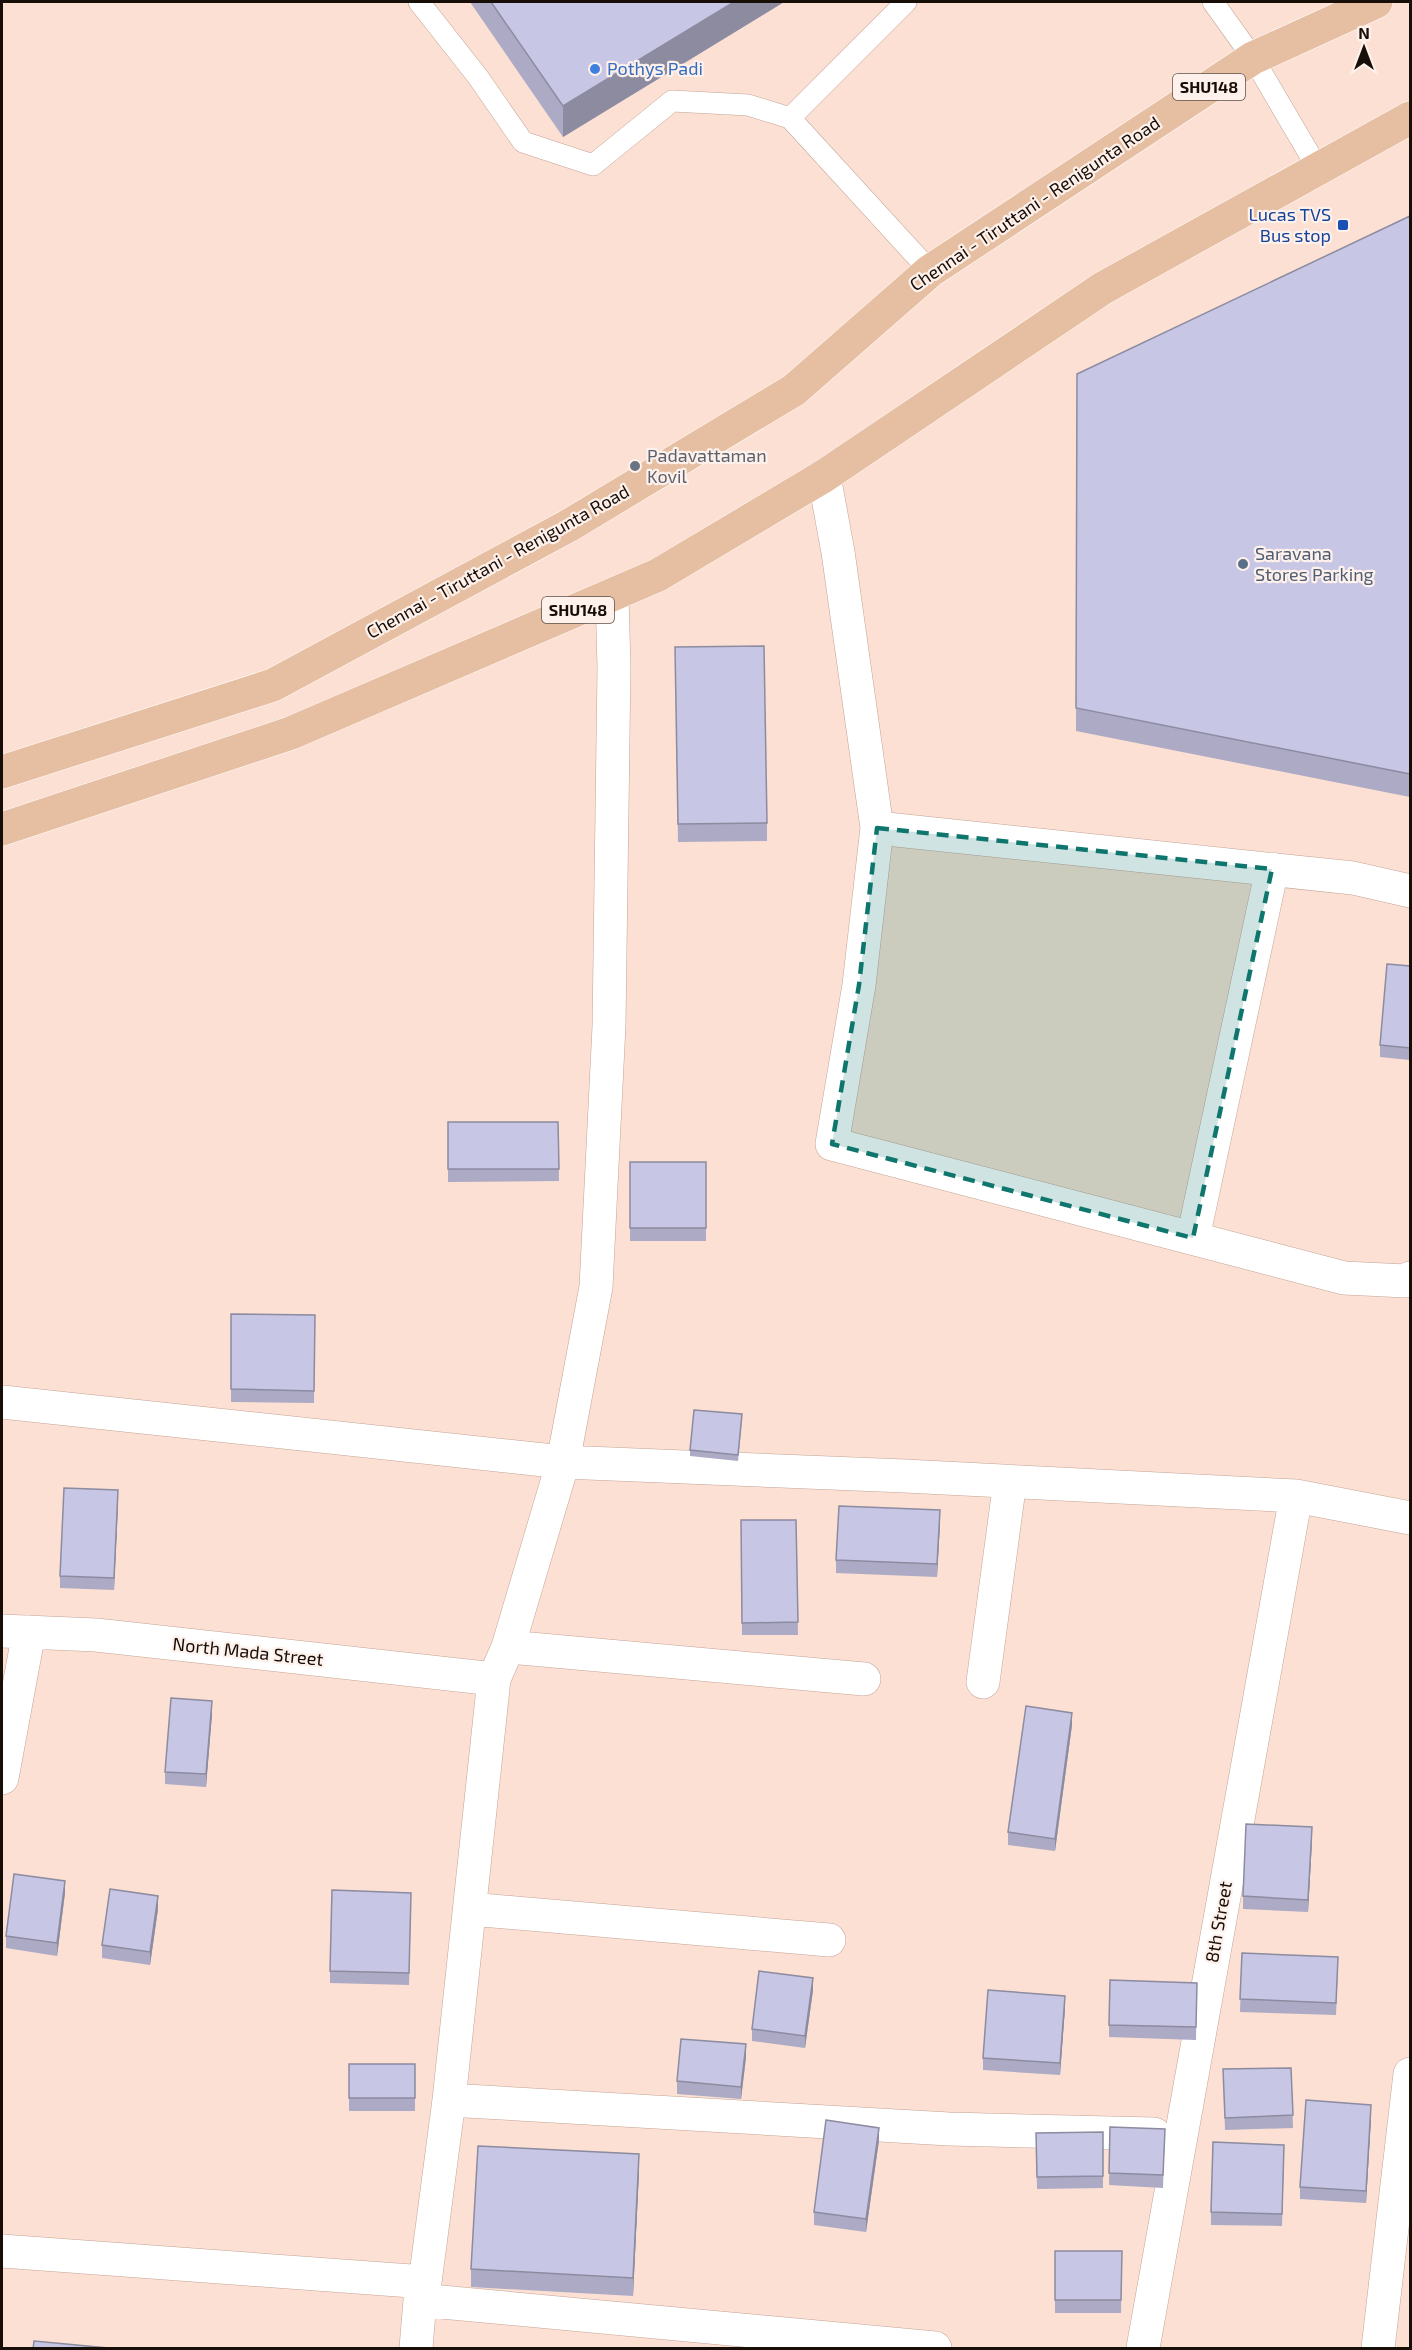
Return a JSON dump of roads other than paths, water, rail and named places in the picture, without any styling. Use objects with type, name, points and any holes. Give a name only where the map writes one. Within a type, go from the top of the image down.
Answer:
[{"type":"main road","name":"Chennai - Tiruttani - Renigunta Road","points":[[2,772],[273,685],[568,526],[794,390],[930,271],[1253,58],[1376,2]]},
{"type":"main road","name":"SHU148","points":[[2,829],[291,733],[658,575],[824,476],[1103,288],[1410,118]]},
{"type":"street","points":[[824,476],[838,552],[877,828],[859,985],[832,1144],[1344,1278],[1406,1281],[1410,1278]]},
{"type":"street","points":[[416,2349],[449,2100],[494,1679],[508,1647],[563,1462],[596,1287],[609,1026],[614,667],[612,596]]},
{"type":"street","points":[[877,828],[1353,878],[1410,891]]},
{"type":"street","points":[[1193,1238],[1272,869]]},
{"type":"street","points":[[2,1402],[563,1462],[1296,1496],[1410,1518]]},
{"type":"street","points":[[983,1682],[1010,1482]]},
{"type":"street","name":"8th Street","points":[[1143,2349],[1296,1496]]},
{"type":"street","points":[[2,1778],[15,1631]]},
{"type":"street","name":"North Mada Street","points":[[15,1631],[96,1635],[494,1679]]},
{"type":"street","points":[[508,1647],[864,1679]]},
{"type":"street","points":[[470,1909],[829,1940]]},
{"type":"street","points":[[1378,2349],[1410,2074]]},
{"type":"street","points":[[449,2100],[949,2129],[1180,2135]]},
{"type":"street","points":[[2,2251],[422,2291],[935,2349]]},
{"type":"lane","points":[[419,2],[478,77],[523,142],[593,165],[672,101],[748,105],[790,118],[930,271]]},
{"type":"lane","points":[[790,118],[906,2]]},
{"type":"lane","points":[[1213,2],[1253,58],[1317,168]]},
{"type":"place","name":"Pothys Padi","points":[[595,69]]},
{"type":"place","name":"Lucas TVS Bus stop","points":[[1343,225]]},
{"type":"place","name":"Padavattaman Kovil","points":[[635,466]]},
{"type":"place","name":"Saravana Stores Parking","points":[[1243,564]]}]
